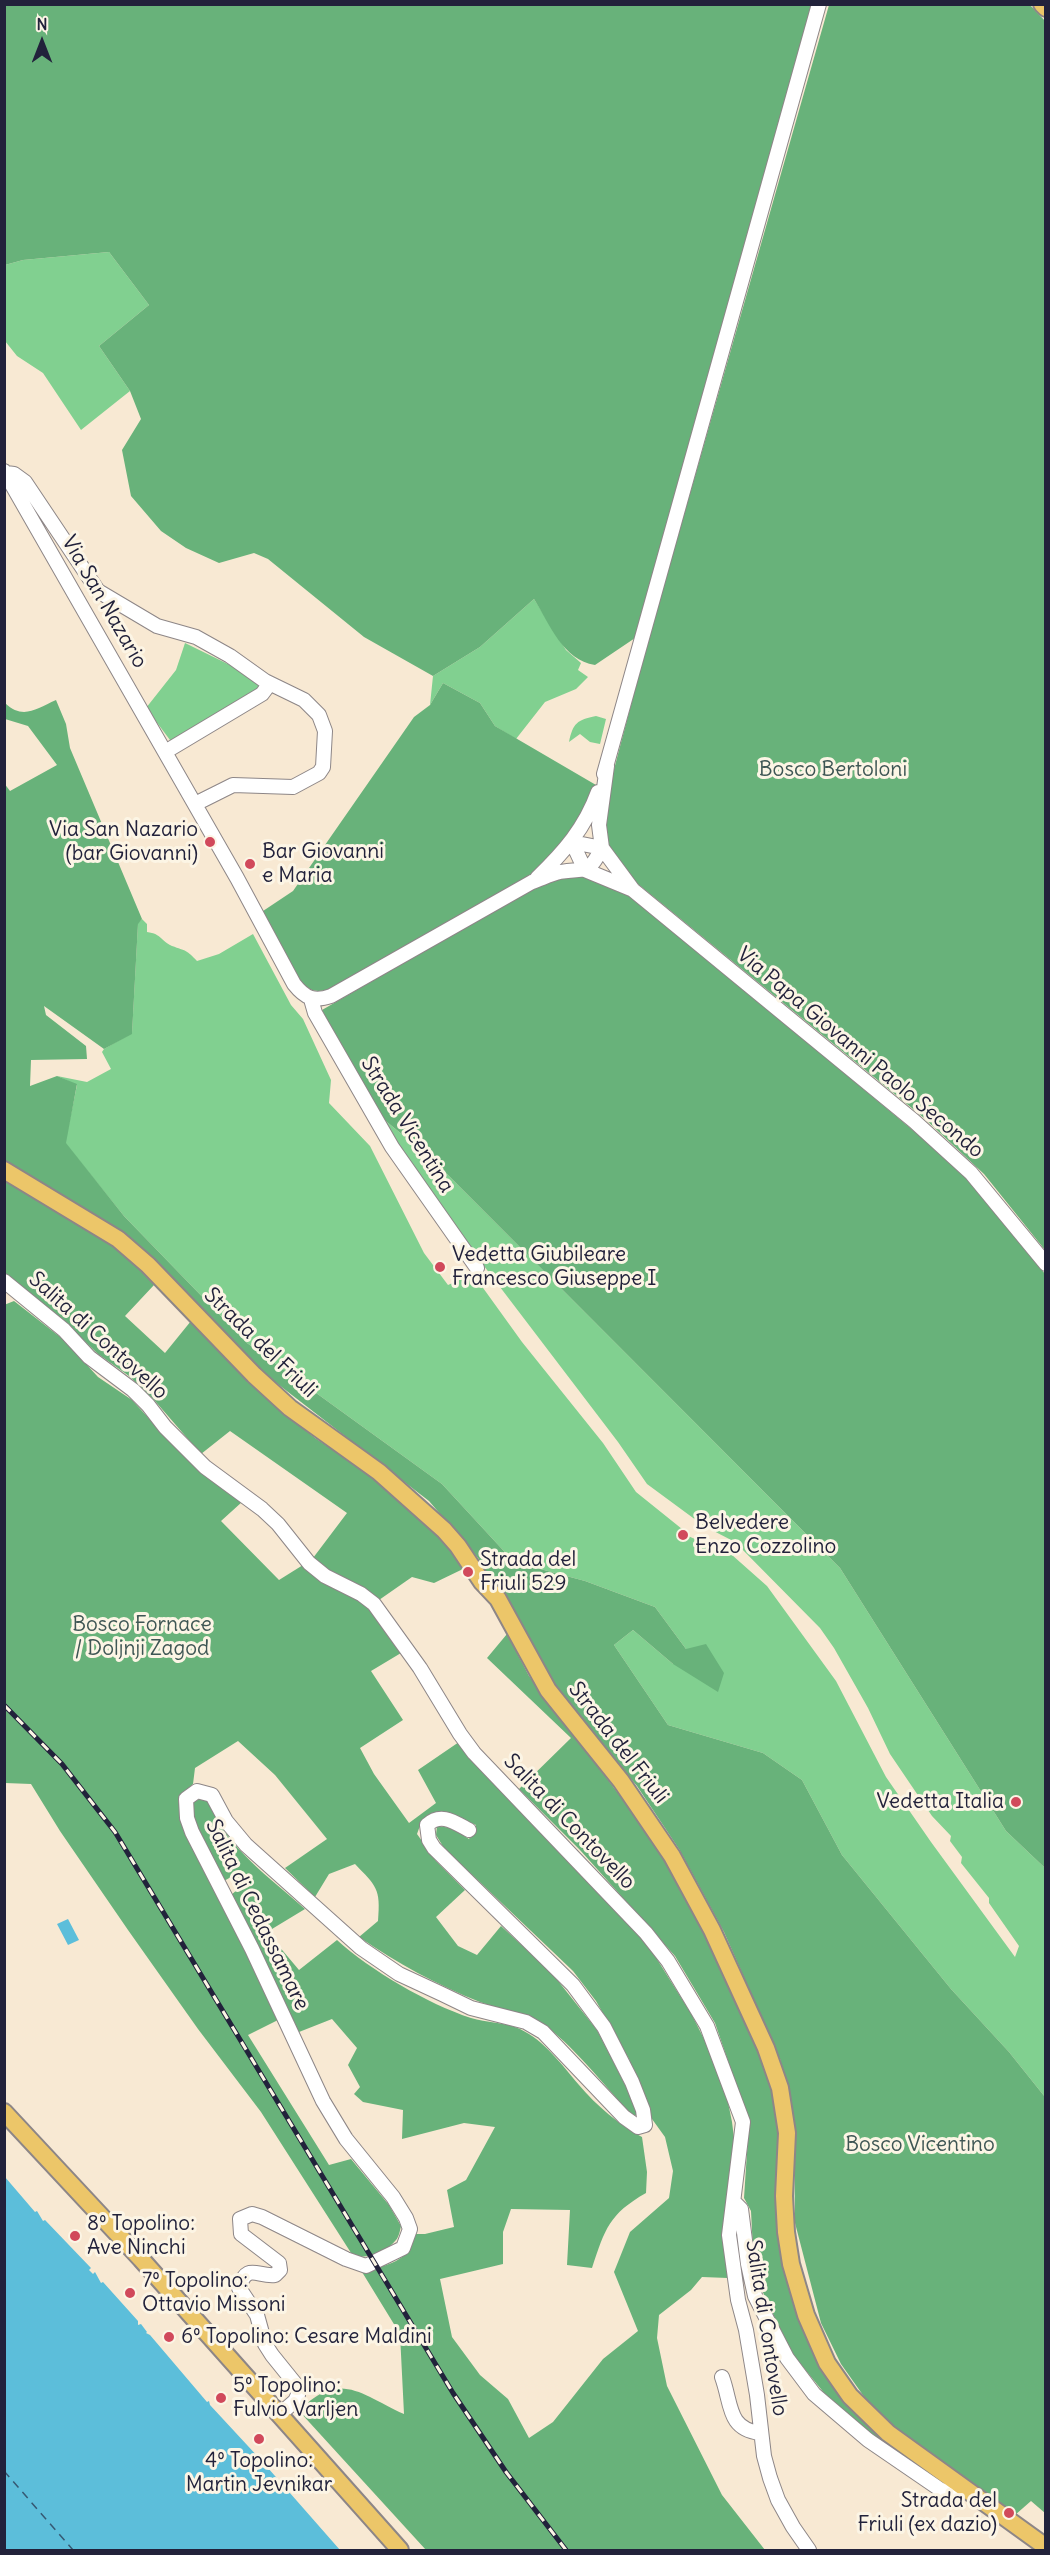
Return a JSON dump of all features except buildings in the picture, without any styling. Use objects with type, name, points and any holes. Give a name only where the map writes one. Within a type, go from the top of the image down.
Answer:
[{"type":"main road","points":[[1042,4],[1046,8]]},
{"type":"main road","name":"Strada del Friuli","points":[[4,1170],[55,1202],[94,1222],[133,1252],[254,1375],[290,1408],[379,1472],[444,1530],[472,1565],[482,1582],[498,1599],[548,1690],[621,1781],[672,1856],[712,1930],[766,2048],[780,2088],[787,2133],[784,2196],[791,2264],[806,2314],[827,2363],[837,2379],[867,2414],[888,2433],[1046,2547]]},
{"type":"main road","points":[[4,2112],[141,2259],[400,2550]]},
{"type":"street","points":[[532,882],[572,842],[593,806],[607,766],[819,4]]},
{"type":"street","name":"Via San Nazario","points":[[5,472],[14,474],[25,482],[98,591],[157,626],[196,637],[230,656],[265,681],[304,700],[319,715],[325,731],[325,746],[319,773],[293,787],[233,785],[195,804]]},
{"type":"street","name":"Via San Nazario","points":[[5,472],[195,804],[294,984],[302,994],[311,999]]},
{"type":"street","points":[[165,752],[262,694],[268,686],[265,681]]},
{"type":"street","points":[[311,999],[331,996],[532,882],[561,872],[585,870],[603,848],[599,825],[607,766]]},
{"type":"street","points":[[572,842],[603,848]]},
{"type":"street","points":[[572,842],[585,870]]},
{"type":"street","name":"Via Papa Giovanni Paolo Secondo","points":[[603,848],[633,890],[914,1121],[971,1173],[1046,1264]]},
{"type":"street","name":"Via Papa Giovanni Paolo Secondo","points":[[585,870],[633,890]]},
{"type":"street","name":"Strada Vicentina","points":[[311,999],[315,1013],[392,1147],[477,1268]]},
{"type":"street","name":"Salita di Contovello","points":[[4,1281],[64,1330],[89,1358],[133,1390],[165,1427],[205,1467],[262,1509],[278,1524],[309,1563],[325,1576],[345,1585],[374,1604],[420,1668],[474,1753],[646,1933],[668,1961],[707,2026],[743,2122],[729,2235],[738,2300],[757,2395],[764,2456],[778,2500],[809,2550]]},
{"type":"street","name":"Salita di Cedassamare","points":[[279,2415],[295,2401],[297,2386],[265,2344],[257,2315],[239,2288],[246,2274],[253,2271],[275,2275],[280,2270],[279,2263],[241,2234],[240,2219],[252,2214],[262,2217],[346,2259],[366,2266],[403,2248],[410,2229],[393,2196],[351,2145],[323,2101],[252,1949],[192,1832],[186,1799],[197,1791],[212,1795],[226,1821],[246,1845],[361,1948],[399,1974],[471,2008],[526,2022],[543,2032],[624,2117],[638,2127],[645,2125],[643,2110],[632,2082],[604,2027],[573,1985],[434,1848],[427,1825],[441,1817],[469,1830]]},
{"type":"street","points":[[734,2202],[741,2209],[748,2264],[755,2296],[787,2358],[814,2394],[868,2440],[941,2490],[954,2492],[963,2488]]},
{"type":"street","points":[[722,2377],[735,2420],[747,2431],[760,2433]]},
{"type":"green space","points":[[5,5],[812,5],[638,636],[595,665],[584,662],[574,656],[558,640],[534,599],[480,647],[433,676],[364,637],[268,559],[254,553],[219,563],[186,548],[161,531],[131,496],[122,450],[141,419],[130,391],[99,346],[149,305],[109,252],[23,260],[5,265]]},
{"type":"green space","name":"Bosco Bertoloni","points":[[829,5],[1030,5],[1046,22],[1045,1250],[984,1174],[924,1118],[633,880],[612,854],[607,842],[604,824],[608,792],[645,652]]},
{"type":"green space","points":[[109,252],[149,305],[99,346],[130,391],[81,430],[43,373],[17,356],[5,341],[5,265],[23,260]]},
{"type":"green space","points":[[534,599],[566,650],[581,663],[578,670],[588,677],[576,689],[545,702],[516,739],[495,726],[480,703],[443,683],[430,705],[433,676],[480,647]]},
{"type":"green space","points":[[185,643],[234,667],[260,684],[261,688],[173,744],[146,708],[176,670]]},
{"type":"green space","points":[[443,683],[480,703],[495,726],[596,785],[583,814],[564,841],[530,876],[333,988],[319,991],[310,989],[296,976],[263,911],[293,891],[414,717],[430,705]]},
{"type":"green space","name":"Bosco Vicentino","points":[[56,700],[66,724],[70,748],[142,919],[138,924],[132,1034],[104,1049],[44,1006],[46,1015],[86,1046],[87,1059],[31,1060],[30,1086],[57,1076],[77,1084],[66,1143],[124,1216],[247,1343],[442,1484],[514,1562],[585,1581],[655,1607],[686,1649],[706,1644],[724,1673],[718,1692],[673,1664],[633,1630],[614,1645],[668,1725],[763,1753],[802,1780],[842,1855],[951,1989],[1009,2052],[1045,2097],[1045,2513],[1031,2501],[1015,2515],[896,2429],[865,2398],[841,2364],[821,2323],[795,2223],[794,2130],[789,2094],[780,2059],[724,1932],[679,1849],[637,1786],[558,1693],[478,1558],[429,1501],[248,1361],[126,1236],[91,1213],[37,1184],[5,1162],[4,783],[10,791],[57,765],[28,726],[5,719],[5,703],[24,712]]},
{"type":"green space","points":[[596,716],[606,719],[600,744],[590,742],[580,734],[569,742],[572,730],[577,723]]},
{"type":"green space","points":[[586,875],[623,889],[939,1152],[982,1193],[1045,1274],[1045,1868],[1006,1831],[840,1568],[432,1159],[376,1113],[322,1010],[535,887],[563,876]]},
{"type":"green space","points":[[142,919],[147,924],[147,932],[156,934],[168,944],[186,951],[197,961],[219,954],[253,934],[291,1005],[303,1019],[331,1080],[329,1103],[370,1146],[424,1253],[448,1285],[473,1274],[522,1342],[603,1443],[636,1492],[682,1529],[677,1536],[678,1539],[683,1540],[688,1536],[732,1555],[767,1586],[836,1681],[886,1777],[1015,1957],[1019,1946],[989,1903],[989,1898],[961,1863],[962,1857],[950,1841],[951,1836],[932,1816],[890,1754],[868,1708],[820,1628],[735,1542],[704,1526],[647,1484],[618,1442],[484,1266],[376,1113],[432,1159],[840,1568],[1006,1831],[1045,1868],[1045,2097],[1009,2052],[951,1989],[842,1855],[802,1780],[763,1753],[668,1725],[614,1645],[633,1630],[673,1664],[686,1649],[655,1607],[585,1581],[514,1562],[442,1484],[247,1343],[124,1216],[65,1143],[77,1085],[57,1076],[87,1082],[111,1069],[102,1052],[132,1033],[138,923]]},
{"type":"green space","points":[[4,1177],[91,1226],[123,1252],[154,1285],[125,1316],[165,1353],[191,1321],[262,1395],[315,1438],[366,1472],[437,1532],[463,1569],[434,1583],[412,1577],[379,1600],[320,1565],[313,1558],[347,1513],[230,1431],[201,1454],[155,1401],[129,1376],[98,1354],[5,1273]]},
{"type":"green space","name":"Bosco Fornace / Doljnji Zagod","points":[[14,1301],[64,1340],[98,1377],[132,1400],[176,1448],[212,1481],[242,1502],[221,1521],[279,1580],[303,1565],[318,1577],[356,1599],[378,1621],[401,1653],[371,1671],[403,1720],[360,1748],[374,1774],[409,1823],[436,1803],[418,1770],[459,1742],[634,1928],[650,1948],[692,2015],[712,2055],[727,2097],[732,2122],[735,2146],[728,2278],[702,2277],[691,2290],[659,2315],[657,2338],[667,2386],[722,2495],[765,2550],[426,2550],[299,2411],[313,2398],[326,2391],[339,2388],[363,2394],[404,2414],[400,2334],[362,2272],[396,2261],[403,2256],[413,2243],[415,2234],[454,2227],[447,2190],[466,2180],[495,2127],[464,2123],[402,2139],[403,2110],[363,2102],[354,2094],[360,2087],[348,2065],[357,2048],[332,2019],[299,2032],[231,1895],[237,1890],[231,1877],[224,1881],[203,1843],[196,1823],[193,1802],[200,1799],[208,1801],[216,1818],[237,1847],[305,1909],[267,1932],[299,1970],[337,1940],[366,1963],[418,1995],[471,2018],[520,2029],[545,2046],[600,2107],[616,2121],[642,2137],[647,2172],[646,2193],[624,2208],[610,2224],[592,2268],[567,2265],[570,2210],[511,2209],[503,2232],[503,2264],[440,2279],[452,2337],[480,2375],[508,2399],[529,2438],[553,2422],[603,2359],[638,2331],[614,2272],[630,2232],[669,2198],[673,2171],[665,2137],[652,2119],[629,2059],[596,2001],[573,1971],[444,1848],[436,1835],[437,1826],[452,1828],[469,1839],[476,1825],[455,1815],[444,1813],[437,1813],[422,1820],[417,1834],[436,1861],[465,1890],[436,1917],[458,1946],[477,1955],[501,1926],[551,1972],[597,2030],[637,2108],[638,2115],[632,2115],[576,2053],[541,2023],[480,2002],[433,1981],[359,1937],[378,1921],[379,1901],[376,1888],[355,1864],[329,1874],[315,1897],[285,1868],[327,1839],[275,1775],[238,1741],[195,1768],[193,1784],[178,1799],[182,1818],[278,2020],[248,2035],[329,2165],[351,2159],[389,2205],[401,2226],[397,2239],[387,2248],[370,2255],[353,2256],[261,2112],[198,2029],[128,1930],[60,1831],[31,1784],[5,1783],[4,1305]]},
{"type":"green space","points":[[507,1634],[529,1676],[643,1826],[678,1882],[699,1921],[759,2050],[775,2089],[779,2150],[812,2347],[837,2390],[852,2408],[885,2440],[942,2485],[869,2432],[825,2394],[790,2351],[761,2288],[753,2250],[751,2211],[744,2198],[749,2122],[715,2023],[675,1956],[580,1850],[519,1789],[571,1738],[487,1658]]},
{"type":"water","points":[[68,1919],[79,1940],[68,1945],[57,1924]]},
{"type":"water","points":[[5,2177],[35,2212],[37,2211],[43,2221],[45,2220],[91,2268],[89,2270],[93,2274],[95,2272],[101,2283],[103,2282],[138,2321],[138,2325],[141,2324],[146,2333],[260,2459],[260,2463],[262,2462],[268,2468],[340,2550],[5,2550]]},
{"type":"ferry route","points":[[4,2471],[73,2550]]},
{"type":"railway","points":[[4,1705],[62,1764],[115,1832],[453,2393],[506,2472],[566,2550]]},
{"type":"place","name":"Via San Nazario (bar Giovanni)","points":[[210,842]]},
{"type":"place","name":"Bar Giovanni e Maria","points":[[250,864]]},
{"type":"place","name":"Vedetta Giubileare Francesco Giuseppe I","points":[[440,1267]]},
{"type":"place","name":"Belvedere Enzo Cozzolino","points":[[683,1535]]},
{"type":"place","name":"Strada del Friuli 529","points":[[468,1572]]},
{"type":"place","name":"Vedetta Italia","points":[[1016,1802]]},
{"type":"place","name":"8º Topolino: Ave Ninchi","points":[[75,2236]]},
{"type":"place","name":"7º Topolino: Ottavio Missoni","points":[[130,2293]]},
{"type":"place","name":"6º Topolino: Cesare Maldini","points":[[169,2337]]},
{"type":"place","name":"5º Topolino: Fulvio Varljen","points":[[221,2398]]},
{"type":"place","name":"4º Topolino: Martin Jevnikar","points":[[259,2439]]},
{"type":"place","name":"Strada del Friuli (ex dazio)","points":[[1009,2513]]}]
